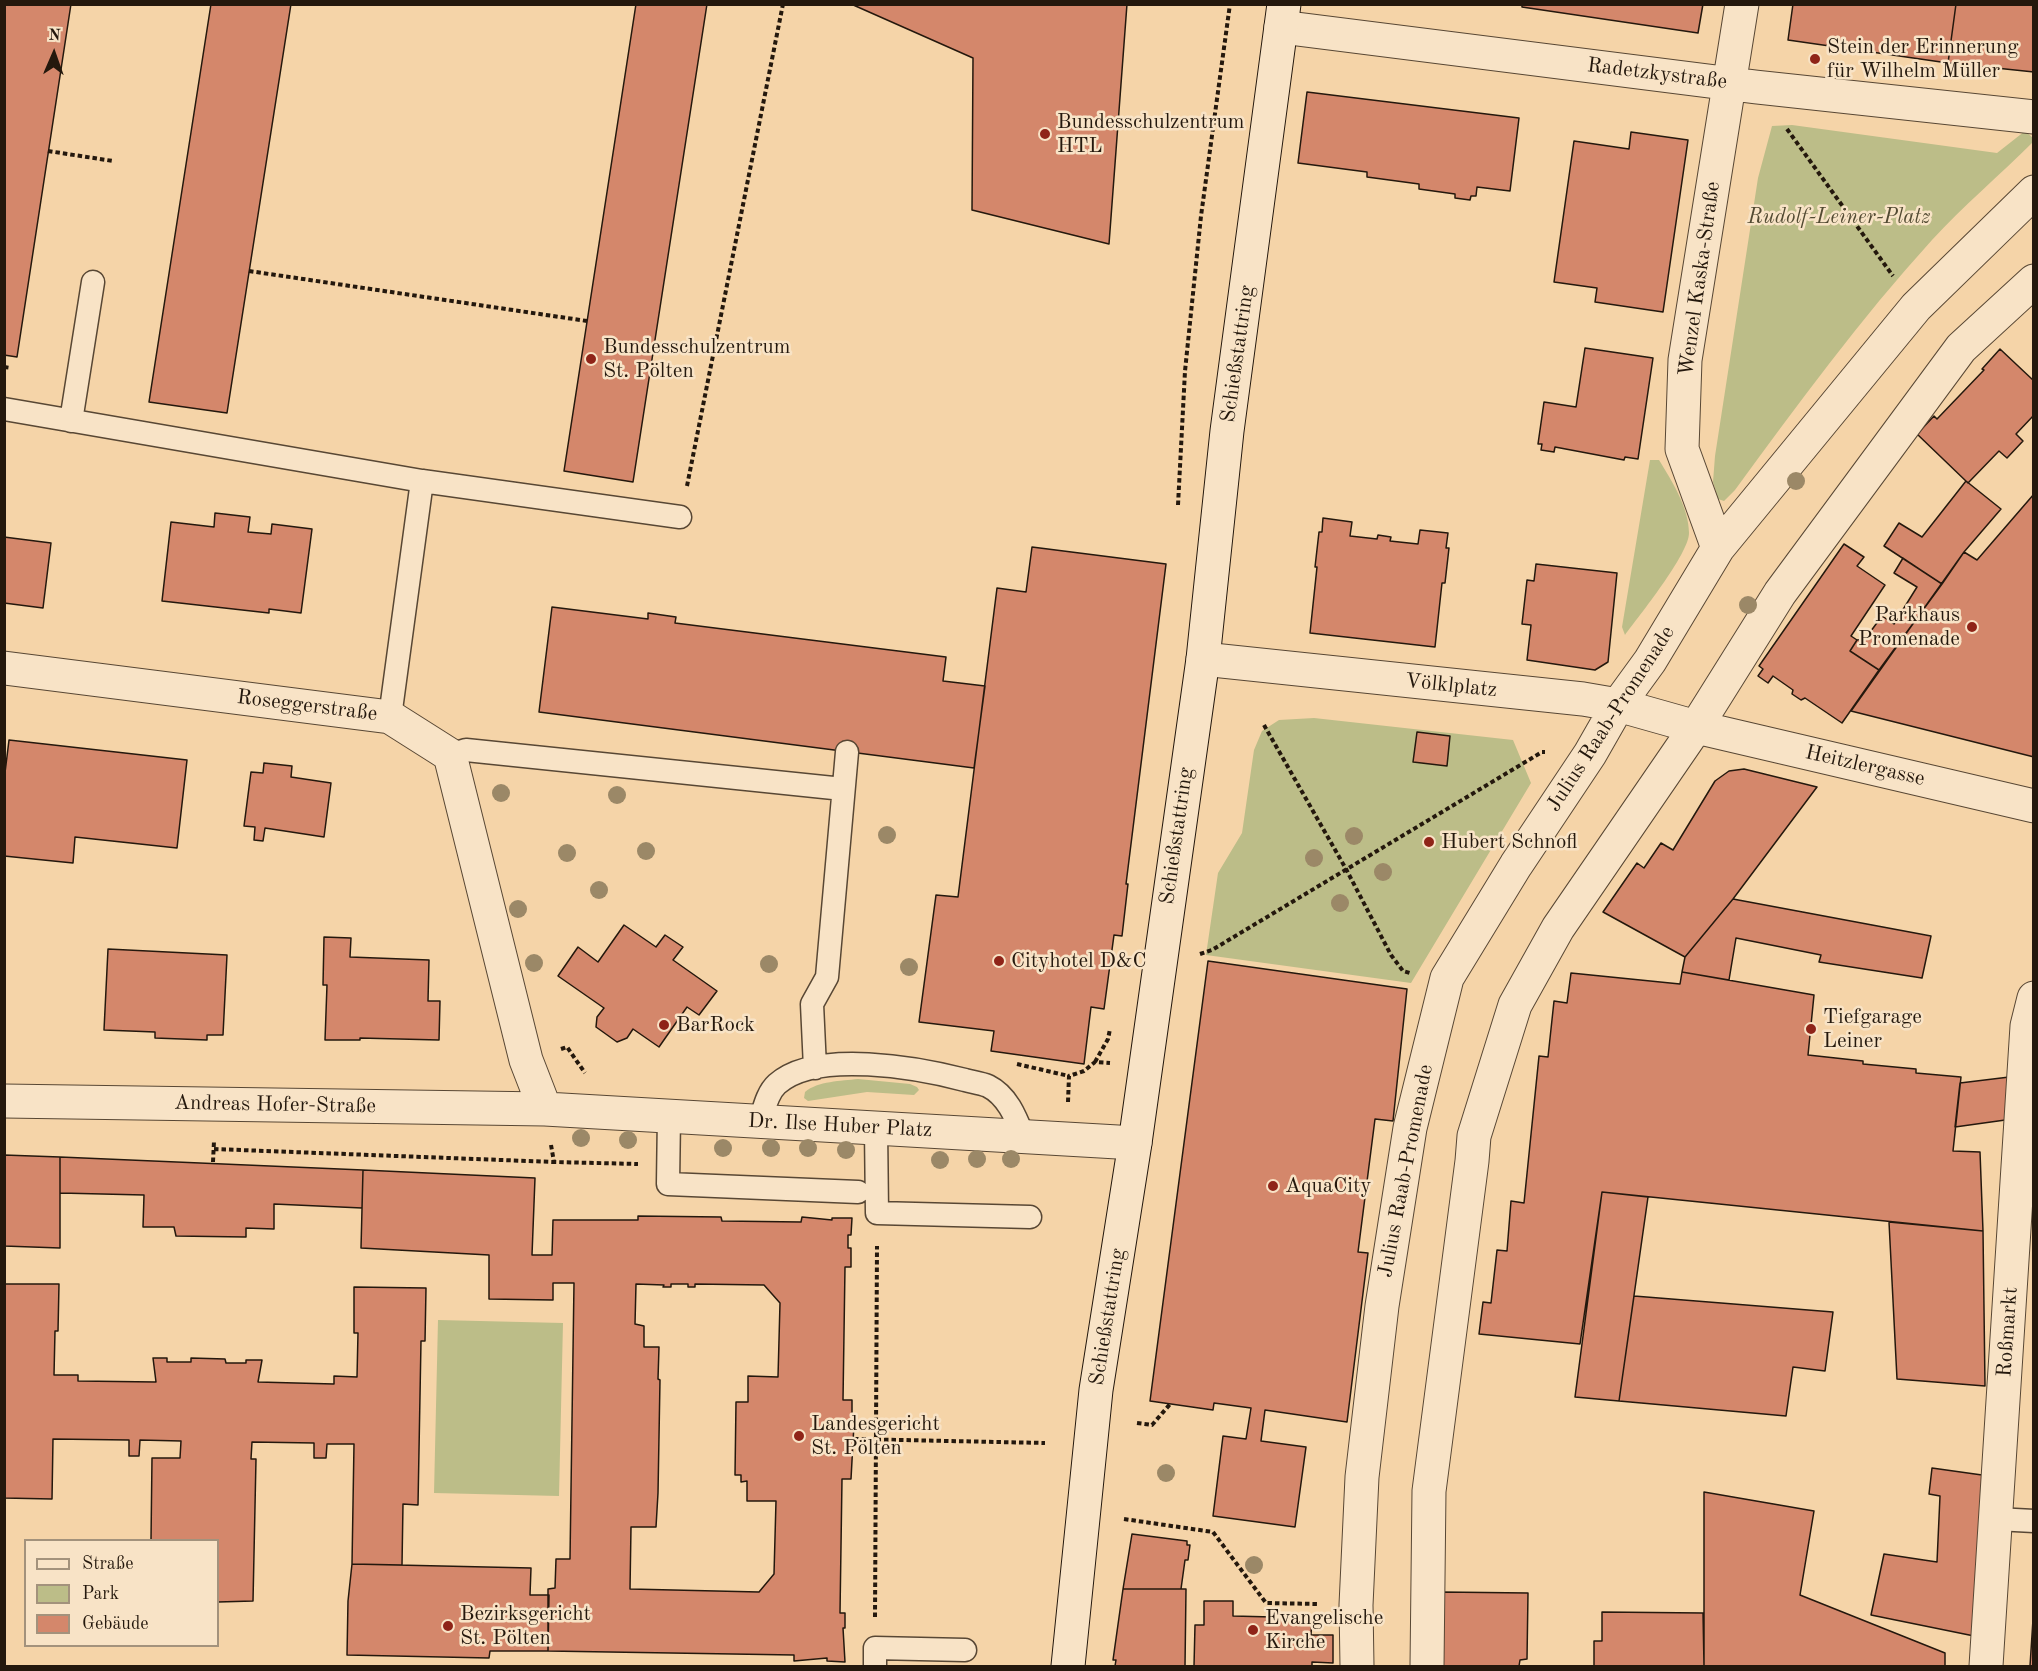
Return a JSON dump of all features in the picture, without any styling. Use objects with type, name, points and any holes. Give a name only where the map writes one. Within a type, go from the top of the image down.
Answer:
[{"type":"street","name":"Wenzel Kaska-Straße","points":[[1718,548],[1682,449],[1685,360],[1743,85],[1742,4]]},
{"type":"street","name":"Radetzkystraße","points":[[1283,16],[1743,85],[2034,117]]},
{"type":"street","name":"Schießstattring","points":[[1068,1666],[1096,1390],[1135,1143],[1203,659],[1227,431],[1283,16]]},
{"type":"street","name":"Julius Raab-Promenade","points":[[1357,1666],[1356,1605],[1362,1477],[1382,1306],[1410,1128],[1447,978],[1516,865],[1590,754],[1618,705],[1650,661],[1718,548],[1916,307],[2034,192]]},
{"type":"street","points":[[1427,1666],[1429,1491],[1474,1136],[1515,1005],[1558,928],[1696,727],[1780,593],[1961,348],[2034,281]]},
{"type":"street","name":"Völklplatz","points":[[1203,659],[1584,699],[1618,705],[1696,727]]},
{"type":"street","name":"Roseggerstraße","points":[[4,668],[390,717],[450,755]]},
{"type":"street","name":"Heitzlergasse","points":[[1696,727],[2034,806]]},
{"type":"street","points":[[450,755],[526,1060],[545,1109]]},
{"type":"street","name":"Roßmarkt","points":[[1986,1666],[2027,1026],[2034,998]]},
{"type":"street","name":"Andreas Hofer-Straße","points":[[4,1101],[545,1109]]},
{"type":"street","name":"Dr. Ilse Huber Platz","points":[[545,1109],[1135,1143]]},
{"type":"lane","points":[[71,421],[93,282]]},
{"type":"lane","points":[[4,409],[422,481],[680,517]]},
{"type":"lane","points":[[390,717],[422,481]]},
{"type":"lane","points":[[450,755],[466,750],[843,789]]},
{"type":"lane","points":[[815,1068],[812,1004],[827,977],[846,752]]},
{"type":"lane","points":[[760,1122],[766,1100],[776,1085],[793,1074],[815,1068],[855,1064],[894,1066],[938,1073],[989,1087],[1011,1106],[1024,1137]]},
{"type":"lane","points":[[669,1116],[668,1184],[858,1192]]},
{"type":"lane","points":[[876,1128],[877,1213],[1030,1217]]},
{"type":"lane","points":[[1996,1519],[2034,1521]]},
{"type":"lane","points":[[875,1657],[965,1650]]},
{"type":"path","points":[[680,517],[783,4]]},
{"type":"path","points":[[1178,514],[1185,371],[1201,216],[1230,4]]},
{"type":"path","points":[[1743,85],[1916,307]]},
{"type":"path","points":[[48,151],[113,162]]},
{"type":"path","points":[[249,271],[587,321]]},
{"type":"path","points":[[4,367],[11,368]]},
{"type":"path","points":[[1264,725],[1346,869],[1391,955],[1403,971],[1447,978]]},
{"type":"path","points":[[1199,955],[1212,950],[1542,752]]},
{"type":"path","points":[[1095,1062],[1108,1039],[1110,1028]]},
{"type":"path","points":[[214,1149],[554,1162]]},
{"type":"path","points":[[875,1657],[877,1213]]},
{"type":"path","points":[[1137,1423],[1152,1425],[1171,1403]]},
{"type":"path","points":[[854,1439],[1045,1443]]},
{"type":"path","points":[[1124,1519],[1213,1532],[1266,1603],[1320,1605]]},
{"type":"green space","name":"Rudolf-Leiner-Platz","points":[[1792,125],[1997,153],[2025,131],[2033,138],[2033,142],[1956,215],[1905,270],[1806,394],[1735,490],[1724,501],[1718,499],[1713,482],[1715,456],[1758,178],[1772,126]]},
{"type":"green space","points":[[1650,460],[1659,460],[1674,486],[1683,504],[1689,533],[1681,555],[1625,635],[1622,627]]},
{"type":"green space","points":[[1314,718],[1513,740],[1531,783],[1411,983],[1206,955],[1218,873],[1242,833],[1254,750],[1262,731],[1279,720]]},
{"type":"green space","points":[[858,1079],[910,1084],[919,1090],[914,1095],[867,1092],[808,1101],[804,1098],[805,1092],[810,1088],[830,1082]]},
{"type":"green space","points":[[438,1320],[563,1323],[559,1496],[434,1493]]},
{"type":"building","points":[[4,4],[71,4],[17,357],[4,355]]},
{"type":"building","points":[[211,4],[291,4],[227,413],[149,402]]},
{"type":"building","points":[[636,4],[707,4],[633,482],[564,471]]},
{"type":"building","name":"Bundesschulzentrum HTL","points":[[851,4],[1127,4],[1109,244],[972,210],[973,58]]},
{"type":"building","points":[[1522,4],[1703,4],[1698,33],[1522,7]]},
{"type":"building","points":[[1793,4],[1956,4],[1948,63],[1788,40]]},
{"type":"building","points":[[1956,4],[2034,5],[2034,72],[1948,63]]},
{"type":"building","points":[[1307,92],[1519,118],[1510,191],[1477,187],[1476,196],[1471,196],[1470,200],[1455,198],[1455,194],[1419,189],[1419,184],[1367,177],[1367,172],[1298,163]]},
{"type":"building","points":[[1631,132],[1688,140],[1663,312],[1595,302],[1597,288],[1554,282],[1574,141],[1629,149]]},
{"type":"building","points":[[1585,348],[1653,358],[1638,459],[1625,457],[1624,460],[1555,447],[1554,452],[1541,450],[1542,444],[1538,444],[1544,402],[1576,407]]},
{"type":"building","points":[[2000,349],[2034,381],[2034,415],[2016,434],[2023,441],[2007,458],[1999,451],[1968,483],[1917,434],[1934,416],[1937,419],[1984,370],[1982,369]]},
{"type":"building","points":[[1966,481],[2001,509],[1964,552],[1942,584],[1884,546],[1899,523],[1922,537]]},
{"type":"building","name":"Parkhaus Promenade","points":[[2034,494],[2034,757],[1851,711],[1964,552],[1977,560]]},
{"type":"building","points":[[215,513],[250,517],[248,532],[271,534],[272,524],[312,529],[301,613],[269,609],[269,613],[162,601],[171,522],[214,527]]},
{"type":"building","points":[[1323,518],[1352,522],[1350,536],[1377,539],[1378,535],[1391,537],[1390,541],[1418,544],[1420,530],[1448,533],[1446,548],[1449,548],[1445,583],[1442,583],[1435,647],[1310,633],[1317,567],[1315,567]]},
{"type":"building","points":[[4,537],[51,543],[43,608],[4,603]]},
{"type":"building","points":[[1844,544],[1864,557],[1857,566],[1885,585],[1851,636],[1857,640],[1850,651],[1879,670],[1842,723],[1805,698],[1801,700],[1792,694],[1793,690],[1773,676],[1768,683],[1758,676],[1763,669],[1759,666]]},
{"type":"building","points":[[1032,547],[1166,564],[1126,884],[1128,884],[1122,936],[1114,935],[1104,1009],[1091,1007],[1084,1064],[991,1051],[994,1031],[919,1022],[936,895],[958,897],[997,588],[1026,592]]},
{"type":"building","points":[[1903,558],[1942,584],[1879,670],[1850,651],[1857,640],[1865,639],[1882,616],[1894,624],[1917,587],[1894,573]]},
{"type":"building","points":[[1536,564],[1617,573],[1608,662],[1595,670],[1527,660],[1531,625],[1522,624],[1527,580],[1534,581]]},
{"type":"building","points":[[552,607],[648,619],[648,613],[676,617],[675,623],[946,657],[943,681],[985,686],[974,768],[539,712]]},
{"type":"building","points":[[1417,732],[1450,736],[1447,766],[1413,762]]},
{"type":"building","points":[[9,740],[187,760],[177,848],[75,837],[73,863],[4,856],[4,781]]},
{"type":"building","points":[[264,763],[292,766],[291,777],[331,783],[324,837],[265,828],[263,841],[254,840],[255,827],[244,826],[251,772],[263,773]]},
{"type":"building","points":[[1744,769],[1817,787],[1733,899],[1685,957],[1603,912],[1637,863],[1644,868],[1661,843],[1673,850],[1715,781],[1729,771]]},
{"type":"building","points":[[1733,899],[1931,936],[1922,978],[1819,962],[1821,955],[1736,938],[1729,980],[1682,972],[1685,957]]},
{"type":"building","points":[[624,925],[656,947],[665,935],[683,947],[673,960],[717,991],[699,1015],[687,1007],[659,1047],[633,1029],[627,1038],[617,1042],[596,1027],[597,1017],[604,1008],[558,976],[578,947],[598,962]]},
{"type":"building","points":[[324,937],[351,938],[350,957],[429,960],[428,1001],[440,1001],[439,1040],[360,1038],[360,1040],[325,1040],[327,985],[323,985]]},
{"type":"building","points":[[108,949],[227,955],[223,1035],[207,1035],[207,1040],[155,1038],[155,1032],[104,1030]]},
{"type":"building","name":"AquaCity","points":[[1208,961],[1407,989],[1393,1121],[1375,1119],[1358,1252],[1368,1253],[1347,1422],[1265,1410],[1261,1441],[1306,1447],[1295,1527],[1213,1516],[1223,1436],[1246,1439],[1251,1408],[1214,1403],[1213,1410],[1150,1401]]},
{"type":"building","points":[[1682,972],[1814,995],[1808,1055],[1863,1061],[1863,1064],[1916,1069],[1916,1073],[1961,1077],[1953,1151],[1980,1152],[1983,1231],[1602,1192],[1580,1344],[1479,1334],[1483,1302],[1491,1303],[1497,1250],[1507,1251],[1511,1201],[1524,1203],[1539,1056],[1548,1057],[1554,1001],[1567,1003],[1571,973],[1680,984]]},
{"type":"building","points":[[2034,1074],[2034,1116],[1955,1127],[1960,1083]]},
{"type":"building","points":[[4,1155],[60,1157],[60,1248],[4,1246]]},
{"type":"building","points":[[60,1157],[363,1170],[362,1208],[274,1204],[274,1229],[246,1228],[246,1237],[176,1236],[174,1227],[143,1227],[144,1195],[60,1193]]},
{"type":"building","points":[[363,1170],[535,1178],[532,1255],[552,1255],[553,1220],[638,1220],[638,1216],[721,1217],[722,1221],[801,1222],[802,1217],[832,1220],[832,1218],[852,1218],[851,1235],[848,1235],[851,1267],[845,1267],[843,1400],[852,1400],[852,1424],[854,1424],[851,1479],[842,1479],[840,1613],[845,1613],[845,1628],[843,1628],[845,1662],[827,1661],[827,1658],[794,1661],[794,1655],[548,1651],[548,1589],[555,1588],[556,1559],[570,1559],[574,1283],[553,1283],[553,1300],[489,1299],[489,1255],[361,1248]],"holes":[[[636,1284],[664,1285],[663,1287],[671,1287],[671,1284],[688,1284],[688,1287],[695,1287],[695,1284],[764,1285],[780,1303],[778,1377],[748,1376],[748,1402],[736,1402],[735,1475],[741,1475],[741,1482],[747,1481],[747,1501],[776,1501],[774,1574],[759,1592],[630,1589],[631,1527],[656,1527],[658,1493],[659,1347],[644,1347],[644,1326],[635,1324]]]},
{"type":"building","points":[[1602,1192],[1648,1197],[1619,1401],[1575,1397]]},
{"type":"building","points":[[1889,1222],[1983,1231],[1985,1386],[1897,1379]]},
{"type":"building","points":[[4,1284],[59,1284],[54,1375],[78,1375],[78,1381],[156,1382],[153,1358],[167,1358],[167,1362],[191,1362],[191,1358],[225,1359],[226,1363],[262,1360],[258,1382],[334,1384],[334,1376],[357,1377],[358,1333],[354,1333],[354,1287],[426,1288],[425,1341],[421,1341],[418,1505],[403,1504],[402,1565],[352,1564],[354,1444],[327,1444],[326,1458],[314,1458],[314,1443],[252,1442],[251,1459],[256,1459],[253,1601],[219,1602],[219,1539],[151,1539],[152,1458],[180,1458],[181,1441],[140,1440],[139,1456],[129,1456],[129,1440],[53,1439],[52,1499],[4,1498]]},
{"type":"building","points":[[1634,1296],[1833,1312],[1825,1371],[1793,1367],[1786,1416],[1619,1401]]},
{"type":"building","points":[[1932,1468],[1982,1475],[1979,1637],[1871,1615],[1884,1554],[1937,1562],[1940,1496],[1929,1494]]},
{"type":"building","points":[[1704,1492],[1814,1511],[1800,1595],[1945,1653],[1945,1666],[1704,1666]]},
{"type":"building","points":[[1132,1534],[1187,1541],[1187,1545],[1190,1545],[1188,1560],[1185,1560],[1181,1589],[1123,1589]]},
{"type":"building","name":"Bezirksgericht St. Pölten","points":[[352,1564],[531,1568],[530,1595],[549,1595],[548,1651],[490,1651],[489,1658],[347,1655],[348,1601]]},
{"type":"building","points":[[1123,1589],[1186,1589],[1185,1666],[1115,1666],[1116,1660],[1113,1660]]},
{"type":"building","points":[[1441,1592],[1528,1593],[1527,1659],[1520,1660],[1519,1666],[1440,1666]]},
{"type":"building","name":"Evangelische Kirche","points":[[1204,1601],[1233,1601],[1233,1616],[1312,1618],[1311,1635],[1333,1635],[1333,1663],[1312,1662],[1312,1666],[1194,1666],[1195,1625],[1204,1625]]},
{"type":"building","points":[[2034,1604],[2034,1666],[2030,1666]]},
{"type":"building","points":[[1602,1612],[1703,1613],[1704,1666],[1594,1666],[1594,1641],[1602,1641]]},
{"type":"place","name":"Stein der Erinnerung für Wilhelm Müller","points":[[1815,59]]},
{"type":"place","name":"Bundesschulzentrum HTL","points":[[1045,134]]},
{"type":"place","name":"Bundesschulzentrum St. Pölten","points":[[591,359]]},
{"type":"place","name":"Parkhaus Promenade","points":[[1972,627]]},
{"type":"place","name":"Hubert Schnofl","points":[[1429,842]]},
{"type":"place","name":"Cityhotel D&C","points":[[999,961]]},
{"type":"place","name":"BarRock","points":[[664,1025]]},
{"type":"place","name":"Tiefgarage Leiner","points":[[1811,1029]]},
{"type":"place","name":"AquaCity","points":[[1273,1186]]},
{"type":"place","name":"Landesgericht St. Pölten","points":[[799,1436]]},
{"type":"place","name":"Bezirksgericht St. Pölten","points":[[448,1626]]},
{"type":"place","name":"Evangelische Kirche","points":[[1253,1630]]}]
